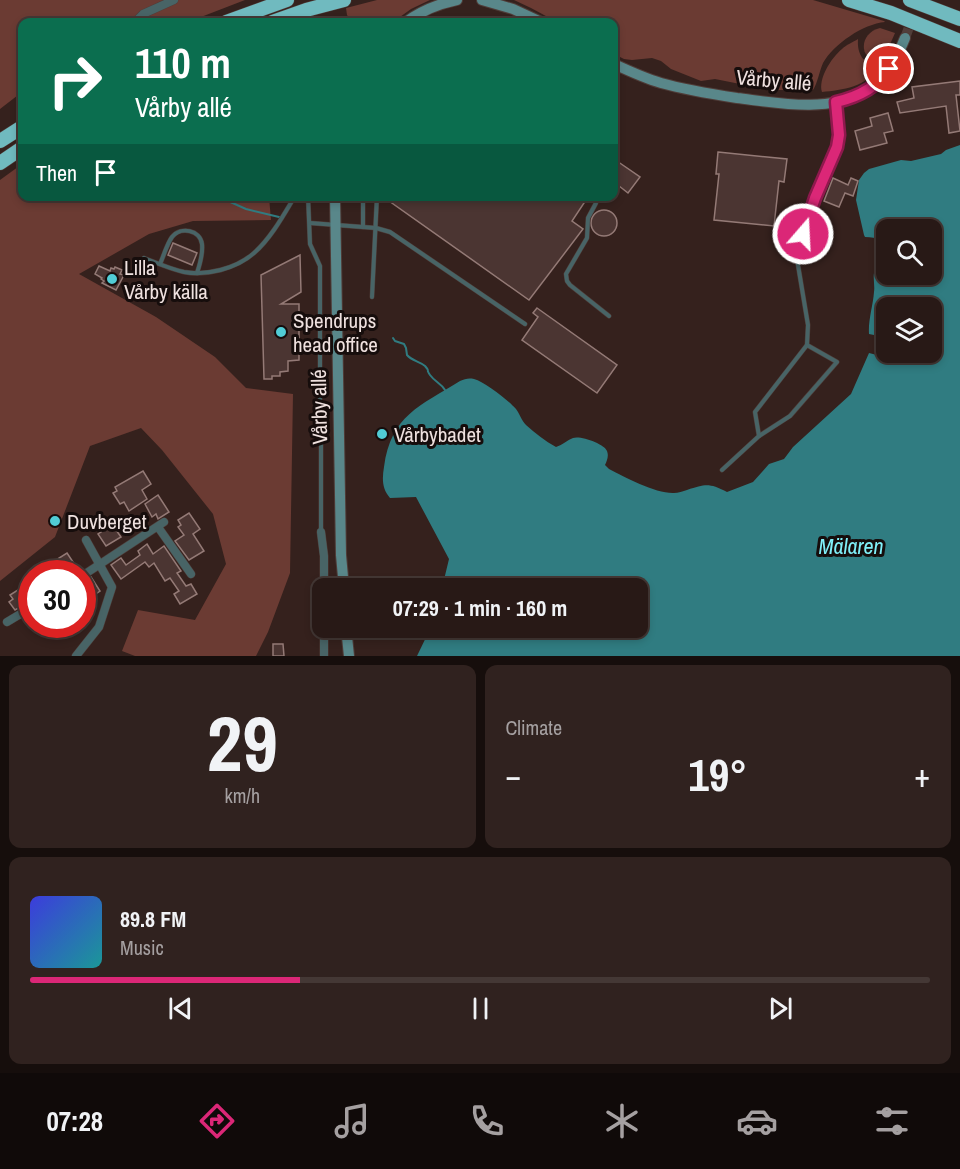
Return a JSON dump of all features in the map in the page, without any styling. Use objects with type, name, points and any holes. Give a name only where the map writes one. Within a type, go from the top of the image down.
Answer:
[{"type":"highway","points":[[236,18],[287,0]]},
{"type":"highway","points":[[283,18],[344,0]]},
{"type":"highway","points":[[849,0],[891,13],[960,40]]},
{"type":"highway","points":[[910,0],[960,19]]},
{"type":"highway","points":[[0,141],[18,129]]},
{"type":"highway","points":[[0,163],[18,151]]},
{"type":"street","points":[[139,18],[174,0]]},
{"type":"street","points":[[412,18],[433,6],[458,0]]},
{"type":"street","points":[[482,0],[513,9],[532,18]]},
{"type":"street","name":"Vårby allé","points":[[618,66],[640,76],[686,90],[787,103],[836,102],[859,95],[876,85],[886,75],[905,39]]},
{"type":"street","points":[[796,252],[815,198],[837,147],[839,135],[836,102]]},
{"type":"street","name":"Vårby allé","points":[[335,201],[343,578]]},
{"type":"street","points":[[96,567],[161,525],[191,574]]},
{"type":"street","points":[[321,532],[324,578]]},
{"type":"street","points":[[76,656],[99,627],[112,587],[86,540]]},
{"type":"street","points":[[7,622],[18,615]]},
{"type":"street","points":[[324,638],[324,656]]},
{"type":"street","points":[[347,638],[349,656]]},
{"type":"lane","points":[[144,258],[173,269],[197,273],[219,271],[236,265],[254,254],[273,231],[292,201]]},
{"type":"lane","points":[[308,201],[310,244],[320,266],[320,420]]},
{"type":"lane","points":[[363,201],[363,227]]},
{"type":"lane","points":[[372,297],[377,201]]},
{"type":"lane","points":[[596,201],[588,218],[588,235],[568,270],[566,278],[570,285],[609,316]]},
{"type":"lane","points":[[310,223],[376,228],[390,232],[525,324]]},
{"type":"lane","points":[[160,264],[173,237],[180,231],[189,231],[198,235],[202,242],[202,254],[197,273]]},
{"type":"lane","points":[[759,436],[755,412],[807,345],[808,325],[796,252]]},
{"type":"lane","points":[[722,470],[759,436],[790,416],[837,362],[807,345]]},
{"type":"lane","points":[[321,445],[321,532]]},
{"type":"shaded area","points":[[0,0],[245,0],[198,18],[142,18],[142,15],[136,18],[18,18],[18,95],[0,109]]},
{"type":"shaded area","points":[[377,0],[430,0],[399,18],[349,18],[346,8]]},
{"type":"shaded area","points":[[514,0],[813,0],[885,22],[859,31],[834,49],[823,63],[813,90],[779,90],[715,79],[701,81],[671,69],[661,61],[652,58],[624,59],[618,56],[618,18],[550,18]]},
{"type":"shaded area","points":[[880,28],[895,33],[884,58],[876,60],[866,54],[864,43],[872,31]]},
{"type":"shaded area","points":[[858,39],[862,57],[868,63],[878,66],[874,73],[854,86],[822,92],[822,81],[830,63],[838,53]]},
{"type":"shaded area","points":[[18,167],[18,201],[269,201],[271,220],[193,221],[149,234],[79,274],[156,317],[215,357],[246,388],[293,394],[290,573],[268,632],[256,656],[135,656],[122,651],[138,610],[195,620],[226,564],[213,514],[162,450],[141,428],[90,446],[55,537],[26,560],[18,560],[18,567],[0,581],[0,180]]},
{"type":"water","name":"Mälaren","points":[[960,145],[960,656],[417,656],[426,638],[648,638],[648,578],[444,578],[449,559],[416,497],[390,498],[383,484],[383,471],[393,435],[410,414],[420,405],[460,381],[474,379],[490,387],[508,401],[526,425],[552,445],[556,447],[576,437],[597,443],[607,451],[608,457],[605,465],[609,469],[650,488],[674,493],[707,485],[727,492],[753,482],[769,464],[784,459],[793,447],[851,394],[869,353],[876,355],[876,363],[942,363],[942,297],[876,297],[876,335],[869,334],[869,329],[876,268],[876,285],[942,285],[942,219],[876,219],[876,239],[865,237],[856,200],[859,180],[869,169],[901,160],[911,161],[941,154]]},
{"type":"building","points":[[960,81],[960,95],[956,95],[960,131],[949,133],[946,106],[900,113],[897,102],[914,98],[912,87]]},
{"type":"building","points":[[888,113],[893,131],[884,133],[887,143],[860,150],[855,131],[872,126],[870,118]]},
{"type":"building","points":[[718,152],[787,159],[784,182],[779,181],[774,226],[714,220],[719,174],[716,174]]},
{"type":"building","points":[[618,162],[640,177],[628,193],[618,185]]},
{"type":"building","points":[[833,178],[848,185],[851,178],[858,181],[853,196],[845,193],[839,207],[824,201]]},
{"type":"building","points":[[389,201],[585,201],[572,221],[583,229],[529,300]]},
{"type":"building","points":[[604,210],[613,214],[617,223],[613,232],[604,236],[595,232],[591,223],[595,214]]},
{"type":"building","points":[[173,243],[197,253],[192,265],[168,255]]},
{"type":"building","name":"Spendrups head office","points":[[300,255],[301,292],[281,304],[299,304],[299,360],[288,361],[288,371],[280,372],[280,376],[264,379],[261,275]]},
{"type":"building","name":"Lilla Vårby källa","points":[[99,266],[110,271],[115,267],[122,270],[120,274],[124,275],[116,290],[102,283],[104,281],[102,278],[95,274]]},
{"type":"building","points":[[537,308],[617,365],[597,393],[522,340],[538,317],[533,313]]},
{"type":"building","points":[[143,471],[151,484],[142,490],[147,499],[129,511],[124,502],[120,504],[113,493],[117,491],[115,487]]},
{"type":"building","points":[[158,495],[169,512],[158,519],[156,514],[152,517],[145,504]]},
{"type":"building","points":[[189,513],[200,529],[193,534],[204,551],[189,560],[175,541],[184,535],[178,527],[181,525],[178,520]]},
{"type":"building","points":[[109,520],[121,537],[106,546],[98,534],[101,532],[98,527]]},
{"type":"building","points":[[147,544],[153,554],[164,546],[181,571],[177,573],[186,586],[191,584],[197,594],[180,604],[174,594],[179,591],[170,578],[165,581],[154,563],[149,567],[145,562],[121,579],[111,565],[121,558],[126,565],[140,555],[138,551]]},
{"type":"building","points":[[67,553],[72,560],[56,560]]},
{"type":"building","points":[[18,590],[18,608],[15,610],[9,602],[13,599],[10,595]]},
{"type":"building","points":[[273,644],[283,644],[284,656],[273,656]]},
{"type":"waterway","points":[[228,201],[246,209],[279,217]]},
{"type":"waterway","points":[[393,338],[404,344],[407,355],[425,366],[445,390]]},
{"type":"tunnel","points":[[905,38],[919,0]]},
{"type":"place","name":"Lilla Vårby källa","points":[[112,279]]},
{"type":"place","name":"Spendrups head office","points":[[281,332]]},
{"type":"place","name":"Vårbybadet","points":[[382,434]]},
{"type":"place","name":"Duvberget","points":[[55,521]]},
{"type":"route","points":[[803,234],[815,198],[837,147],[839,124],[836,102],[865,92],[876,85],[889,69]]}]
